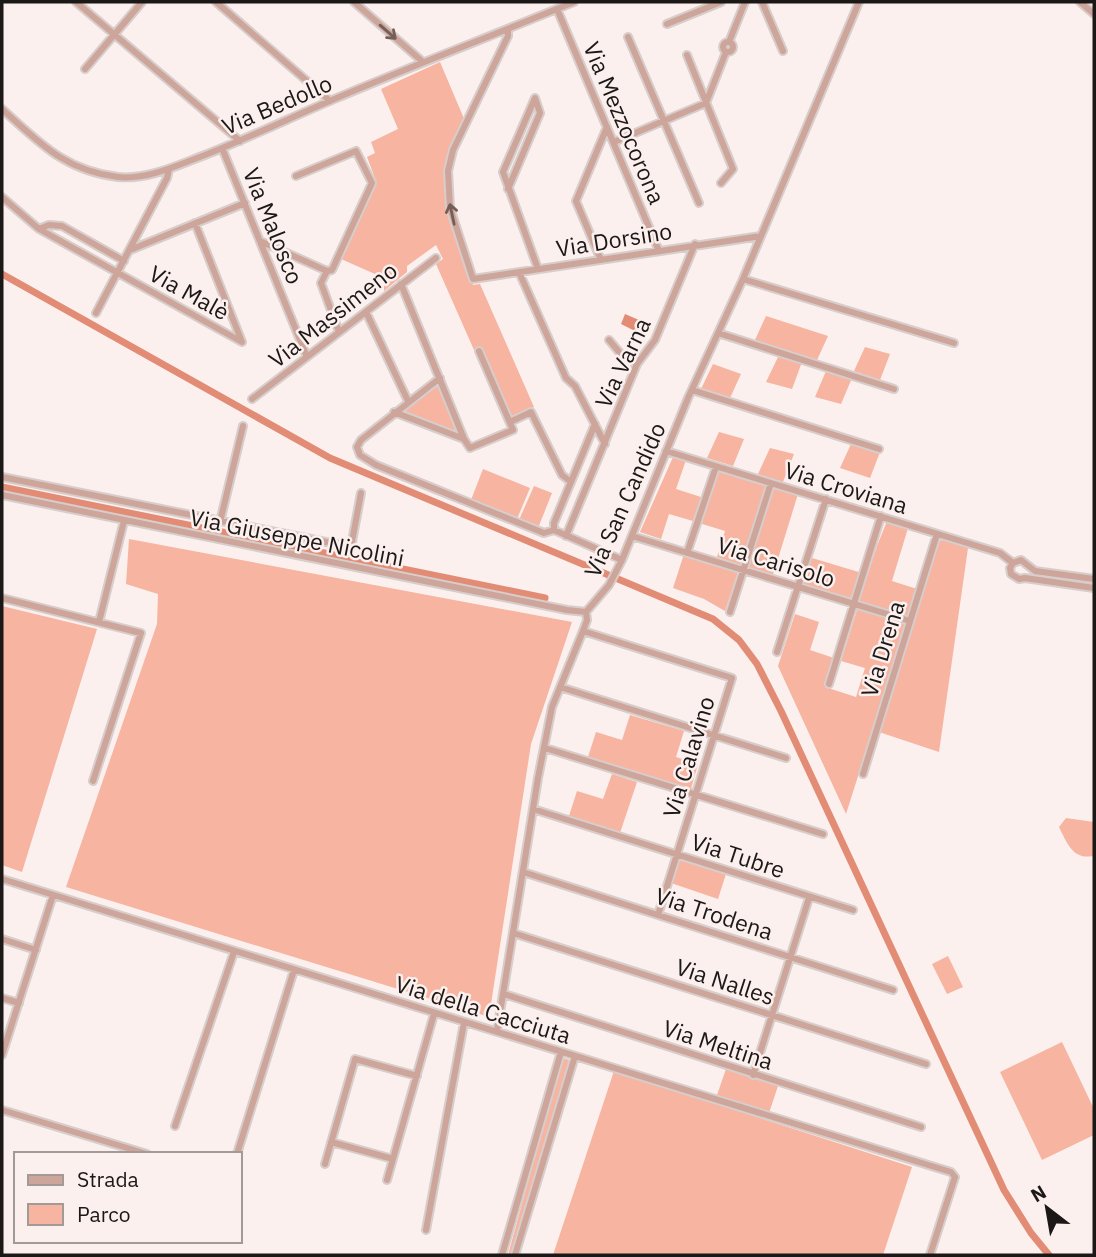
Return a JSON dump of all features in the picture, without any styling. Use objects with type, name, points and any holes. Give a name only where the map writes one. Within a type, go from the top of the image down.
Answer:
[{"type":"street","points":[[76,2],[240,141]]},
{"type":"street","points":[[85,69],[142,2]]},
{"type":"street","points":[[216,2],[330,101]]},
{"type":"street","points":[[354,2],[423,62]]},
{"type":"street","name":"Via Bedollo","points":[[2,109],[58,158],[76,167],[97,174],[122,177],[145,175],[169,169],[240,141],[423,62],[574,2]]},
{"type":"street","points":[[667,24],[721,2]]},
{"type":"street","points":[[614,142],[706,103],[726,52],[723,46],[729,42],[745,2]]},
{"type":"street","points":[[762,2],[783,51]]},
{"type":"street","name":"Via San Candido","points":[[586,612],[609,585],[622,560],[666,451],[743,279],[859,2]]},
{"type":"street","points":[[1080,2],[1094,14]]},
{"type":"street","name":"Via Mezzocorona","points":[[557,9],[659,251]]},
{"type":"street","name":"Via Dorsino","points":[[508,29],[508,36],[453,150],[449,171],[450,208],[473,279],[761,236]]},
{"type":"street","points":[[628,37],[699,203]]},
{"type":"street","points":[[687,55],[733,169],[721,183]]},
{"type":"street","points":[[508,189],[540,113],[535,98],[503,172],[508,189],[538,269]]},
{"type":"street","points":[[601,260],[576,201],[607,127]]},
{"type":"street","name":"Via Malosco","points":[[222,148],[307,357]]},
{"type":"street","points":[[260,241],[327,271],[332,270],[372,183],[356,151],[296,176]]},
{"type":"street","points":[[96,313],[169,169]]},
{"type":"street","points":[[2,197],[39,229],[117,274]]},
{"type":"street","points":[[130,250],[245,203]]},
{"type":"street","name":"Via Malè","points":[[117,274],[242,342],[195,223]]},
{"type":"street","points":[[39,229],[49,225],[62,226],[124,261]]},
{"type":"street","name":"Via Varna","points":[[566,536],[637,364],[655,340],[695,244]]},
{"type":"street","name":"Via Massimeno","points":[[252,399],[436,258]]},
{"type":"street","points":[[327,271],[321,283],[339,332]]},
{"type":"street","points":[[519,272],[566,378],[575,386],[605,444]]},
{"type":"street","points":[[743,279],[954,343]]},
{"type":"street","points":[[401,284],[470,448],[513,430],[479,351]]},
{"type":"street","points":[[366,312],[408,401]]},
{"type":"street","points":[[718,332],[894,388]]},
{"type":"street","points":[[609,340],[620,353],[637,364]]},
{"type":"street","points":[[440,378],[360,440],[358,449],[364,458],[544,533],[554,530],[622,560]]},
{"type":"street","points":[[692,390],[879,449]]},
{"type":"street","points":[[394,412],[464,439]]},
{"type":"street","points":[[510,422],[531,412],[562,475],[571,482]]},
{"type":"street","points":[[554,530],[554,523],[595,424]]},
{"type":"street","points":[[220,522],[243,426]]},
{"type":"street","name":"Via Croviana","points":[[666,451],[1000,553],[1013,563]]},
{"type":"street","points":[[687,553],[716,467]]},
{"type":"street","points":[[2,477],[351,547],[361,493]]},
{"type":"street","points":[[730,612],[771,483]]},
{"type":"street","name":"Via Giuseppe Nicolini","points":[[2,495],[586,612]]},
{"type":"street","points":[[777,652],[826,499]]},
{"type":"street","points":[[829,684],[881,516]]},
{"type":"street","points":[[99,622],[124,521]]},
{"type":"street","name":"Via Drena","points":[[863,774],[937,534]]},
{"type":"street","name":"Via Carisolo","points":[[632,536],[910,621]]},
{"type":"street","points":[[1094,579],[1043,573],[1021,560],[1013,563],[1011,574],[1016,578],[1094,588]]},
{"type":"street","points":[[1025,578],[1029,567]]},
{"type":"street","points":[[1077,586],[1079,577]]},
{"type":"street","points":[[2,598],[141,634],[93,781]]},
{"type":"street","points":[[497,1031],[552,707],[587,620],[586,612]]},
{"type":"street","name":"Via Calavino","points":[[583,631],[732,678],[658,915]]},
{"type":"street","points":[[560,687],[786,758]]},
{"type":"street","points":[[545,748],[823,834]]},
{"type":"street","name":"Via Tubre","points":[[533,809],[853,910]]},
{"type":"street","name":"Via Trodena","points":[[523,872],[893,990]]},
{"type":"street","name":"Via della Cacciuta","points":[[2,879],[954,1174],[930,1255]]},
{"type":"street","points":[[2,1055],[53,895]]},
{"type":"street","points":[[752,1074],[809,898]]},
{"type":"street","name":"Via Nalles","points":[[513,933],[926,1064]]},
{"type":"street","points":[[2,939],[36,950]]},
{"type":"street","points":[[175,1126],[234,952]]},
{"type":"street","points":[[238,1152],[294,970]]},
{"type":"street","name":"Via Meltina","points":[[504,994],[921,1127]]},
{"type":"street","points":[[2,998],[19,1003]]},
{"type":"street","points":[[387,1180],[435,1014]]},
{"type":"street","points":[[426,1230],[464,1023]]},
{"type":"street","points":[[502,1255],[561,1052]]},
{"type":"street","points":[[515,1255],[575,1056]]},
{"type":"street","points":[[325,1164],[355,1059],[417,1076]]},
{"type":"street","points":[[2,1110],[140,1152]]},
{"type":"street","points":[[331,1142],[393,1159]]},
{"type":"green space","points":[[440,62],[465,121],[451,149],[448,208],[473,285],[480,284],[534,407],[513,416],[508,414],[479,348],[474,350],[436,264],[443,259],[436,245],[407,266],[407,272],[384,291],[384,278],[341,259],[376,181],[367,157],[375,153],[371,142],[398,129],[381,89]]},
{"type":"green space","points":[[766,316],[828,336],[817,360],[755,340]]},
{"type":"green space","points":[[865,347],[890,354],[880,380],[854,371]]},
{"type":"green space","points":[[779,355],[802,362],[792,389],[766,382]]},
{"type":"green space","points":[[713,364],[741,374],[730,398],[701,389]]},
{"type":"green space","points":[[826,371],[852,378],[841,404],[815,397]]},
{"type":"green space","points":[[438,384],[459,434],[402,410]]},
{"type":"green space","points":[[719,432],[744,439],[733,466],[707,458]]},
{"type":"green space","points":[[851,444],[880,452],[870,478],[840,468]]},
{"type":"green space","points":[[770,448],[794,454],[783,482],[758,474]]},
{"type":"green space","points":[[673,457],[686,460],[676,489],[701,497],[693,521],[669,514],[661,539],[640,532]]},
{"type":"green space","points":[[483,469],[530,488],[517,519],[471,500]]},
{"type":"green space","points":[[718,469],[767,485],[741,565],[717,557],[725,531],[699,523]]},
{"type":"green space","points":[[534,486],[552,493],[538,528],[519,520]]},
{"type":"green space","points":[[773,487],[798,494],[773,575],[747,567]]},
{"type":"green space","points":[[887,521],[908,528],[892,581],[917,589],[909,616],[859,601]]},
{"type":"green space","points":[[940,538],[968,548],[939,752],[879,732]]},
{"type":"green space","points":[[129,539],[572,622],[531,744],[489,1017],[66,887],[157,624],[158,594],[126,584]]},
{"type":"green space","points":[[684,554],[738,572],[725,611],[704,599],[673,588]]},
{"type":"green space","points":[[812,558],[862,573],[854,599],[803,584]]},
{"type":"green space","points":[[2,606],[97,629],[22,872],[2,865]]},
{"type":"green space","points":[[858,607],[907,622],[846,814],[778,666],[795,614],[819,622],[810,650],[834,658],[825,687],[856,697],[865,668],[841,661]]},
{"type":"green space","points":[[630,715],[684,731],[676,757],[698,764],[691,789],[588,757],[596,732],[622,740]]},
{"type":"green space","points":[[612,774],[637,782],[620,833],[569,816],[577,791],[603,799]]},
{"type":"green space","points":[[1066,818],[1094,822],[1093,856],[1080,855],[1068,844],[1059,827]]},
{"type":"green space","points":[[679,859],[726,874],[718,899],[671,883]]},
{"type":"green space","points":[[948,956],[963,987],[947,994],[932,964]]},
{"type":"green space","points":[[1062,1042],[1094,1109],[1094,1135],[1042,1160],[1000,1072]]},
{"type":"green space","points":[[562,1058],[570,1060],[512,1255],[508,1255]]},
{"type":"green space","points":[[726,1069],[778,1086],[769,1113],[717,1095]]},
{"type":"green space","points":[[614,1071],[912,1167],[883,1255],[553,1255]]},
{"type":"shaded area","points":[[625,314],[646,323],[641,334],[621,324]]},
{"type":"waterway","points":[[2,274],[330,458],[713,619],[739,640],[757,664],[781,711],[1004,1190],[1031,1233],[1049,1255]]},
{"type":"waterway","points":[[2,487],[545,598]]}]
